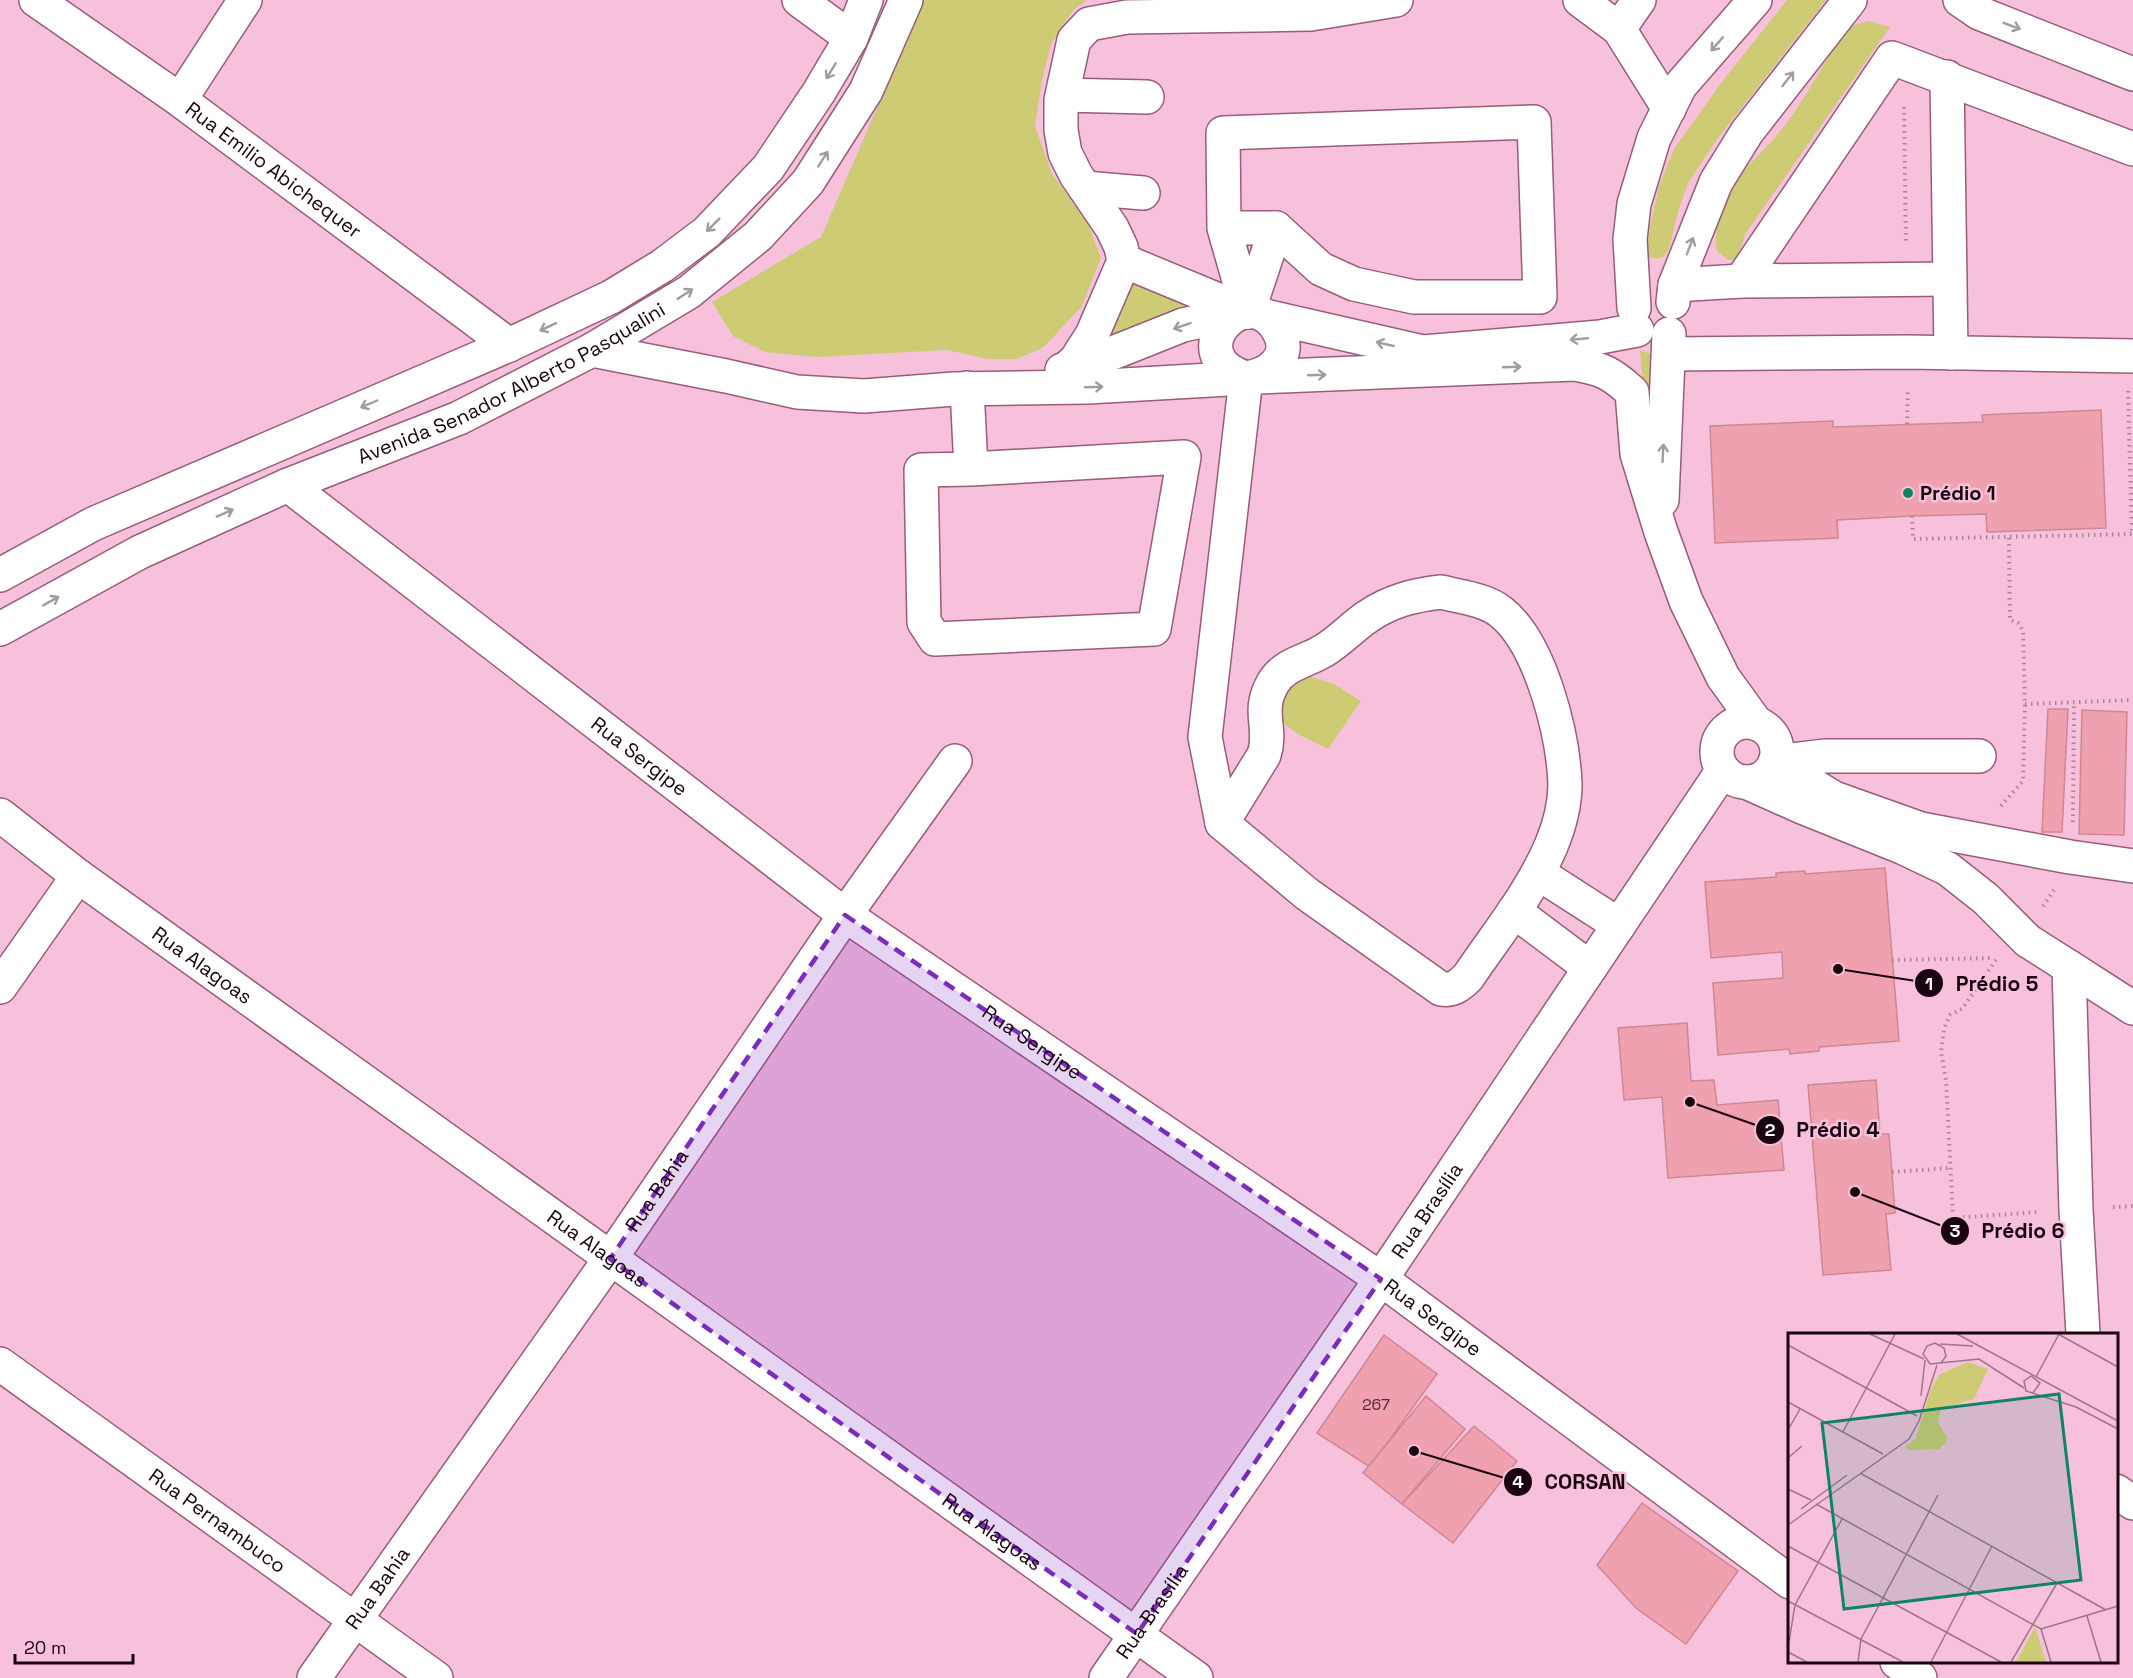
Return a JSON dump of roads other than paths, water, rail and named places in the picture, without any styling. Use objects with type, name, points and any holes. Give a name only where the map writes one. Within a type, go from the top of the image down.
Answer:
[{"type":"street","name":"Rua Emilio Abichequer","points":[[36,0],[180,100],[509,345]]},
{"type":"street","points":[[180,100],[245,0]]},
{"type":"street","points":[[799,0],[851,38]]},
{"type":"street","name":"Avenida Senador Alberto Pasqualini","points":[[0,575],[93,524],[509,345],[611,297],[663,266],[707,232],[768,168],[819,92],[851,38],[866,0]]},
{"type":"street","name":"Avenida Senador Alberto Pasqualini","points":[[0,629],[140,552],[288,485],[459,418],[592,350],[689,292],[758,236],[808,182],[866,91],[906,0]]},
{"type":"street","points":[[1067,368],[1076,360],[1092,335],[1124,261],[1121,247],[1112,228],[1065,153],[1061,130],[1063,95],[1074,40],[1089,24],[1127,17],[1311,14],[1396,0]]},
{"type":"street","points":[[1580,0],[1619,29],[1669,108]]},
{"type":"street","points":[[1619,29],[1639,0]]},
{"type":"street","points":[[1635,319],[1630,239],[1634,204],[1654,138],[1680,86],[1755,0]]},
{"type":"street","points":[[1661,532],[1662,459],[1671,319],[1716,182],[1747,132],[1850,0]]},
{"type":"street","points":[[1960,0],[1979,13],[2133,74]]},
{"type":"street","points":[[1671,319],[1740,281],[1892,58],[2133,149]]},
{"type":"street","points":[[1947,77],[1951,353]]},
{"type":"street","points":[[1063,95],[1147,97]]},
{"type":"street","points":[[1224,228],[1276,228],[1321,269],[1354,284],[1414,297],[1540,297],[1534,122],[1223,134],[1224,228],[1251,314]]},
{"type":"street","points":[[1085,188],[1143,193]]},
{"type":"street","points":[[1251,314],[1276,228]]},
{"type":"street","points":[[1124,261],[1275,324],[1283,342],[1278,361],[1270,371],[1252,378],[1233,374],[1223,366],[1217,355],[1216,341],[1220,329],[1228,319],[1251,314]]},
{"type":"street","points":[[1740,281],[1949,279]]},
{"type":"street","points":[[980,388],[1090,362],[1183,325],[1251,314],[1424,352],[1600,337],[1635,319],[1641,298],[1652,293],[1663,295],[1671,319]]},
{"type":"street","points":[[1671,319],[1951,353],[2133,356]]},
{"type":"street","points":[[592,350],[797,392],[864,396],[980,388],[1088,387],[1575,364],[1595,367],[1613,375],[1632,392],[1637,454],[1661,532],[1686,601],[1723,677],[1757,724],[1772,735],[1776,744],[1775,762],[1764,777],[1735,776]]},
{"type":"street","points":[[1222,823],[1264,755],[1268,743],[1268,733],[1264,723],[1265,707],[1274,682],[1281,672],[1323,651],[1367,617],[1392,602],[1418,594],[1441,592],[1480,602],[1500,611],[1518,629],[1535,657],[1544,682],[1558,732],[1565,784],[1562,814],[1552,845],[1538,873],[1468,977],[1453,988],[1441,989],[1307,894],[1222,823],[1205,737],[1252,378]]},
{"type":"street","points":[[971,469],[980,388]]},
{"type":"street","points":[[1184,457],[1154,628],[935,639],[924,622],[921,470],[971,469],[1184,457]]},
{"type":"street","name":"Rua Sergipe","points":[[288,485],[845,915],[1381,1279],[1788,1581]]},
{"type":"street","points":[[1723,677],[1720,715],[1722,733],[1717,752],[1735,776],[1948,869],[1986,899],[2028,941],[2133,1008]]},
{"type":"street","points":[[1722,733],[1738,723],[1757,724]]},
{"type":"street","points":[[1775,762],[1825,756],[1979,756]]},
{"type":"street","name":"Rua Bahia","points":[[314,1678],[610,1259],[845,915],[955,762]]},
{"type":"street","points":[[1775,762],[1834,798],[1921,829],[2070,857],[2133,866]]},
{"type":"street","name":"Rua Brasília","points":[[1106,1678],[1381,1279],[1619,925],[1735,776]]},
{"type":"street","name":"Rua Alagoas","points":[[0,815],[78,876],[1196,1678]]},
{"type":"street","points":[[1538,873],[1619,925]]},
{"type":"street","points":[[0,987],[78,876]]},
{"type":"street","points":[[1514,911],[1590,969]]},
{"type":"street","points":[[2069,967],[2076,1210],[2083,1333]]},
{"type":"street","name":"Rua Pernambuco","points":[[0,1364],[436,1678]]},
{"type":"street","points":[[2118,1492],[2133,1503]]},
{"type":"place","name":"Prédio 1","points":[[1908,493]]},
{"type":"place","name":"Prédio 5","points":[[1838,969]]},
{"type":"place","name":"Prédio 4","points":[[1690,1102]]},
{"type":"place","name":"Prédio 6","points":[[1855,1192]]},
{"type":"place","name":"CORSAN","points":[[1414,1451]]}]
